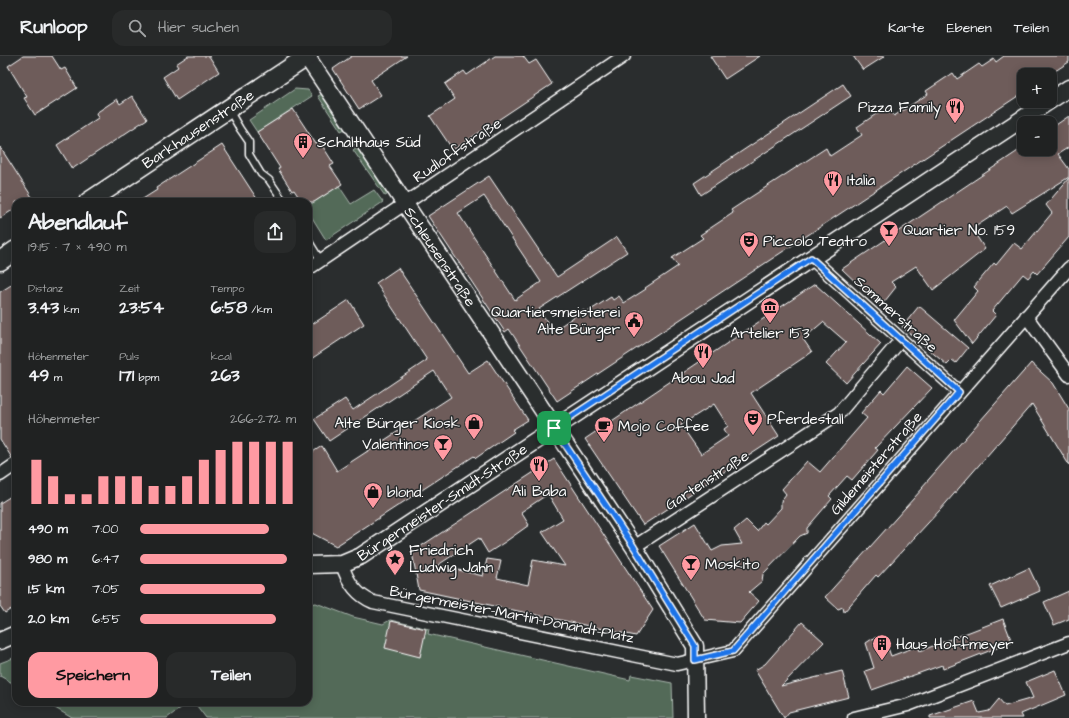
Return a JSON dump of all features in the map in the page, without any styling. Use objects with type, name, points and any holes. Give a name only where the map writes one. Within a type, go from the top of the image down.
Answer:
[{"type":"main road","name":"Barkhausenstraße","points":[[94,198],[308,56]]},
{"type":"main road","points":[[0,261],[12,253]]},
{"type":"street","name":"Schleusenstraße","points":[[308,56],[634,547],[695,646],[696,718]]},
{"type":"street","name":"Rudloffstraße","points":[[312,267],[624,56]]},
{"type":"street","name":"Bürgermeister-Smidt-Straße","points":[[312,565],[342,564],[361,556],[1069,88]]},
{"type":"street","name":"Sommerstraße","points":[[811,258],[900,341],[959,392]]},
{"type":"street","name":"Gildemeisterstraße","points":[[695,660],[733,651],[1069,268]]},
{"type":"street","points":[[1026,316],[1069,375]]},
{"type":"street","name":"Gartenstraße","points":[[634,547],[839,413],[900,341]]},
{"type":"street","points":[[0,475],[12,467]]},
{"type":"street","name":"Bürgermeister-Martin-Donandt-Platz","points":[[342,564],[346,578],[354,588],[365,599],[373,602],[677,664],[695,660]]},
{"type":"street","points":[[0,640],[12,636]]},
{"type":"street","points":[[854,718],[908,705],[1069,643]]},
{"type":"lane","points":[[229,109],[249,142],[249,154],[261,174],[270,180],[281,198]]},
{"type":"lane","points":[[312,246],[321,261]]},
{"type":"green space","points":[[295,89],[308,90],[312,96],[257,132],[249,120]]},
{"type":"green space","points":[[322,94],[345,129],[341,131],[318,96]]},
{"type":"green space","points":[[357,147],[385,189],[387,195],[385,196],[353,150]]},
{"type":"green space","points":[[339,186],[351,204],[374,190],[383,202],[326,240],[312,217],[312,203]]},
{"type":"green space","points":[[316,603],[353,617],[383,624],[390,620],[429,629],[428,634],[630,680],[631,675],[672,683],[673,718],[206,718],[197,706],[312,706],[312,604]]},
{"type":"green space","points":[[12,658],[12,683],[0,676],[0,663]]},
{"type":"green space","points":[[52,706],[184,706],[167,718],[72,718]]},
{"type":"building","points":[[23,56],[52,56],[61,70],[65,68],[77,88],[35,115],[24,98],[27,97],[8,66]]},
{"type":"building","points":[[188,56],[209,56],[219,72],[177,100],[163,77],[178,67],[176,64]]},
{"type":"building","points":[[352,56],[407,56],[371,80],[381,95],[359,109],[333,69]]},
{"type":"building","points":[[495,56],[523,56],[529,64],[536,60],[552,84],[453,150],[430,116],[455,99],[445,84],[464,71],[467,75]]},
{"type":"building","points":[[710,56],[760,56],[725,79]]},
{"type":"building","points":[[853,56],[885,56],[863,70]]},
{"type":"building","points":[[1004,56],[1069,56],[1069,62],[1057,70],[1057,68],[1017,68],[1017,97],[557,401],[509,329],[505,332],[428,216],[489,176],[557,277],[617,237],[627,252],[539,309],[553,331],[584,310],[586,313],[611,297],[613,300],[619,296],[624,303],[646,289],[645,288],[678,266],[672,258],[703,238],[700,235],[733,213],[731,210],[826,148],[830,156],[862,135],[857,127],[888,106],[894,116],[928,94],[926,91],[953,73],[957,79],[979,64],[982,67],[994,59],[996,62]],"holes":[[[484,196],[541,282],[515,300],[458,213]]]},
{"type":"building","points":[[843,84],[851,96],[701,195],[694,183]]},
{"type":"building","points":[[132,96],[147,119],[72,169],[57,145],[98,118],[96,113],[117,99],[120,104]]},
{"type":"building","name":"Schalthaus Süd","points":[[293,109],[316,144],[320,142],[334,164],[330,166],[342,184],[314,202],[312,202],[312,198],[299,198],[294,190],[292,191],[278,169],[280,168],[257,132]]},
{"type":"building","points":[[1069,116],[1069,147],[1058,154],[1069,169],[1069,177],[1012,213],[1007,206],[972,229],[985,249],[933,290],[916,266],[891,282],[896,287],[881,306],[842,269],[1017,152],[1017,156],[1057,156],[1057,124]]},
{"type":"building","points":[[222,145],[256,198],[144,198],[157,190],[156,188]]},
{"type":"building","points":[[0,147],[32,197],[12,198],[12,210],[0,218]]},
{"type":"building","points":[[1069,178],[1069,237],[1037,274],[1034,271],[1028,278],[1023,274],[992,311],[996,315],[972,344],[954,320],[978,291],[974,287],[994,263],[996,265],[1014,243],[1022,249],[1052,213],[1046,205]]},
{"type":"building","points":[[398,268],[468,373],[488,360],[528,420],[512,430],[514,432],[476,458],[474,456],[336,546],[312,533],[312,452],[322,446],[337,471],[451,397],[434,371],[329,441],[314,419],[345,399],[353,410],[427,360],[376,283]]},
{"type":"building","points":[[12,284],[12,458],[0,439],[0,292]]},
{"type":"building","points":[[815,284],[881,344],[846,383],[826,364],[846,342],[823,322],[803,339],[812,352],[751,393],[779,436],[643,525],[585,439]],"holes":[[[714,404],[728,426],[724,429],[728,436],[701,454],[681,425]]]},
{"type":"building","points":[[349,300],[364,324],[312,358],[312,324]]},
{"type":"building","points":[[919,306],[968,348],[956,363],[952,360],[947,365],[902,327]]},
{"type":"building","points":[[1031,363],[1053,383],[1069,409],[1069,465],[1032,404],[940,510],[878,577],[876,575],[844,612],[843,607],[838,609],[825,597],[923,488],[922,487]]},
{"type":"building","points":[[907,366],[932,388],[875,448],[878,450],[852,480],[847,476],[829,496],[832,499],[807,528],[807,533],[800,536],[763,574],[762,581],[749,592],[759,601],[740,623],[705,620],[659,546],[695,523],[712,551],[722,546],[742,544],[734,530],[746,520],[757,531],[764,522],[766,524],[781,508],[781,501],[786,494],[782,489],[807,461],[820,472],[867,418],[861,413],[881,390],[884,393]]},
{"type":"building","points":[[554,459],[653,610],[636,636],[419,590],[412,552]],"holes":[[[548,494],[563,519],[542,532],[565,566],[533,560],[528,585],[497,578],[501,561],[487,559],[483,576],[438,565],[479,538],[488,553],[529,525],[521,512]]]},
{"type":"building","points":[[12,496],[12,609],[5,613],[0,606],[0,503]]},
{"type":"building","points":[[1029,568],[1040,591],[1001,608],[990,586]]},
{"type":"building","points":[[1069,591],[1069,619],[1054,625],[1044,602]]},
{"type":"building","points":[[1003,619],[1012,642],[943,669],[942,665],[872,690],[865,671],[874,668],[866,643],[872,639],[878,637],[885,640],[891,656],[918,646],[920,651]]},
{"type":"building","points":[[391,621],[426,629],[420,657],[385,648]]},
{"type":"building","points":[[802,622],[824,642],[781,686],[842,671],[849,697],[789,712],[784,718],[755,670],[765,664]]},
{"type":"building","points":[[1055,670],[1066,695],[1021,714],[1023,718],[930,718],[930,716],[974,701],[979,713],[989,711],[999,699],[1005,706],[1033,698],[1026,682]]},
{"type":"place","name":"Pizza Family","points":[[955,124]]},
{"type":"place","name":"Schalthaus Süd","points":[[303,159]]},
{"type":"place","name":"Italia","points":[[833,197]]},
{"type":"place","name":"Quartier No. 159","points":[[889,247]]},
{"type":"place","name":"Piccolo Teatro","points":[[749,258]]},
{"type":"place","name":"Artelier 153","points":[[770,324]]},
{"type":"place","name":"Quartiersmeisterei Alte Bürger","points":[[634,338]]},
{"type":"place","name":"Abou Jad","points":[[703,369]]},
{"type":"place","name":"Pferdestall","points":[[753,436]]},
{"type":"place","name":"Alte Bürger Kiosk","points":[[474,440]]},
{"type":"place","name":"Mojo Coffee","points":[[604,443]]},
{"type":"place","name":"Valentinos","points":[[443,461]]},
{"type":"place","name":"Ali Baba","points":[[539,482]]},
{"type":"place","name":"blond.","points":[[373,509]]},
{"type":"place","name":"Friedrich Ludwig Jahn","points":[[395,576]]},
{"type":"place","name":"Moskito","points":[[691,581]]},
{"type":"place","name":"Haus Hoffmeyer","points":[[882,661]]},
{"type":"route","points":[[811,258],[900,341],[959,392],[733,651],[695,660],[695,646],[634,547],[554,428],[811,258]]}]
